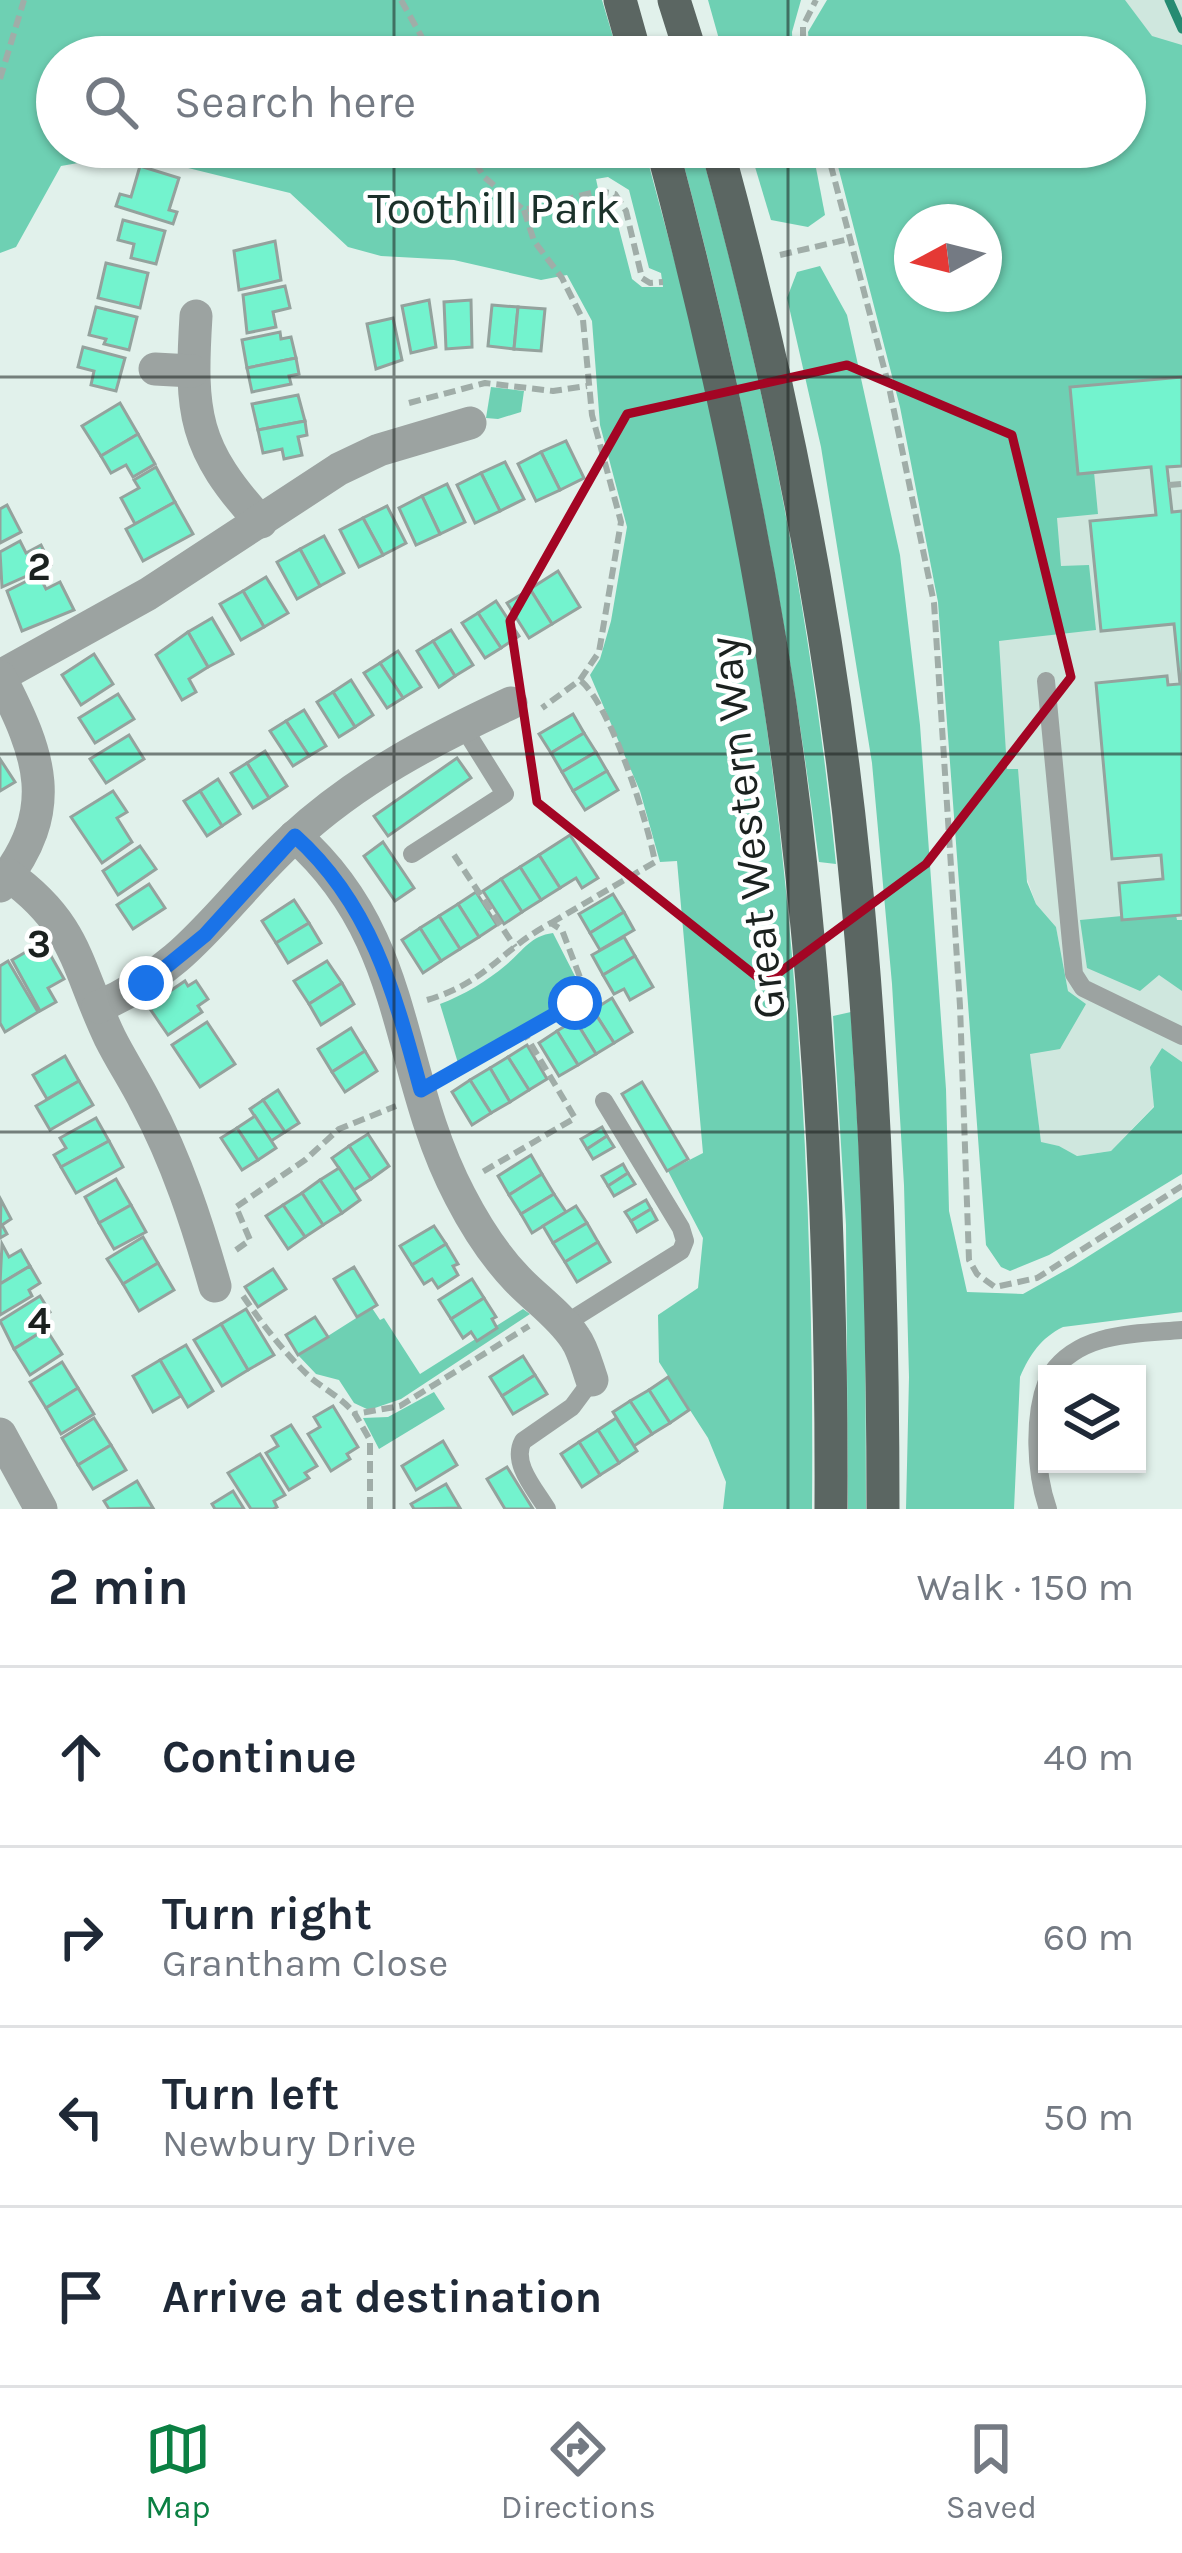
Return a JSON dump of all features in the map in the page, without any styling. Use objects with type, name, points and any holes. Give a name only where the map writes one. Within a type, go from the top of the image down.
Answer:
[{"type":"main road","points":[[620,0],[630,36]]},
{"type":"main road","points":[[674,0],[685,36]]},
{"type":"main road","name":"Great Western Way","points":[[667,168],[743,489],[801,863],[823,1142],[830,1509]]},
{"type":"main road","points":[[722,168],[794,470],[845,784],[875,1109],[884,1509]]},
{"type":"street","points":[[196,316],[193,370],[201,437],[232,490],[261,522]]},
{"type":"street","points":[[155,369],[193,370]]},
{"type":"street","points":[[409,403],[418,436]]},
{"type":"street","points":[[212,1274],[180,1176],[75,952],[52,912],[4,881],[24,850],[34,819],[38,766],[29,734],[0,676],[148,595],[338,470],[418,436],[470,423]]},
{"type":"street","points":[[98,1007],[173,963],[205,935],[295,836],[375,772],[511,703]]},
{"type":"street","points":[[295,836],[340,882],[379,951],[400,1007],[442,1159],[456,1187],[513,1275],[575,1338],[592,1380]]},
{"type":"street","points":[[0,1434],[41,1509]]},
{"type":"lane","points":[[1046,681],[1075,974],[1083,988],[1182,1036]]},
{"type":"lane","points":[[412,854],[505,794],[462,725]]},
{"type":"lane","points":[[557,1319],[681,1251],[685,1240],[604,1101]]},
{"type":"lane","points":[[1061,1365],[1076,1348],[1094,1341],[1182,1330]]},
{"type":"lane","points":[[547,1509],[520,1463],[518,1449],[572,1407],[592,1380]]},
{"type":"lane","points":[[1041,1473],[1048,1509]]},
{"type":"path","points":[[0,79],[23,0]]},
{"type":"path","points":[[401,0],[421,36]]},
{"type":"path","points":[[803,36],[813,1]]},
{"type":"path","points":[[479,168],[524,210],[534,242],[562,278],[583,320],[588,339],[587,386],[602,458],[619,509],[621,539],[599,652],[580,680],[555,702],[523,717],[511,703]]},
{"type":"path","points":[[831,168],[889,387],[934,603],[961,1006],[969,1260],[977,1274],[995,1287],[1037,1278],[1182,1186]]},
{"type":"path","points":[[524,210],[598,191],[615,194],[626,211],[642,278],[663,282]]},
{"type":"path","points":[[780,255],[849,238]]},
{"type":"path","points":[[409,403],[485,383],[553,391],[587,386]]},
{"type":"path","points":[[1169,485],[1182,484]]},
{"type":"path","points":[[400,1007],[455,991],[551,923],[655,862],[620,750],[599,704],[580,680]]},
{"type":"path","points":[[441,835],[514,947]]},
{"type":"path","points":[[370,1509],[370,1440],[355,1414],[279,1347],[240,1292],[212,1274],[250,1240],[236,1207],[305,1160],[339,1129],[401,1104],[586,993],[562,930],[551,923]]},
{"type":"path","points":[[456,1187],[575,1118],[523,1030]]},
{"type":"path","points":[[355,1414],[400,1406],[557,1319]]},
{"type":"highlighted area","points":[[847,365],[1012,435],[1071,677],[926,864],[765,983],[537,802],[510,621],[627,414]]},
{"type":"shaded area","points":[[1110,0],[1182,0],[1182,1062],[1162,1048],[1150,1067],[1154,1106],[1111,1151],[1076,1156],[1041,1143],[1030,1054],[1086,1004],[1068,991],[1056,927],[1036,904],[1010,831],[993,552],[986,312],[1002,312],[1002,212],[1086,168],[1146,168],[1146,36],[1119,36]]},
{"type":"green space","points":[[0,0],[602,0],[613,36],[36,36],[36,168],[60,168],[16,247],[0,253]]},
{"type":"green space","points":[[708,0],[801,0],[792,36],[718,36]]},
{"type":"green space","points":[[827,0],[1125,0],[1152,36],[1182,45],[1182,377],[1071,387],[1078,473],[1094,472],[1098,514],[1057,518],[1061,566],[1089,565],[1096,630],[999,641],[1007,769],[1018,769],[1027,882],[1036,904],[1056,927],[1068,991],[1086,1004],[1060,1049],[1030,1054],[1041,1142],[1077,1156],[1111,1151],[1154,1107],[1150,1067],[1162,1048],[1182,1062],[1182,1174],[1049,1255],[1010,1271],[1001,1267],[986,1245],[938,602],[900,407],[838,168],[1146,168],[1146,36],[808,36],[808,32]]},
{"type":"green space","name":"Toothill Park","points":[[188,168],[650,168],[713,419],[761,689],[779,825],[809,1235],[812,1509],[723,1509],[726,1482],[708,1438],[659,1362],[658,1315],[698,1288],[703,1238],[668,1171],[703,1153],[677,861],[660,862],[640,791],[590,675],[611,621],[627,527],[600,425],[592,321],[567,275],[541,280],[454,260],[381,256],[348,247],[290,193]],"holes":[[[608,177],[629,190],[649,268],[661,273],[663,287],[642,287],[632,279],[613,206],[600,198],[596,179]]]},
{"type":"green space","points":[[684,168],[706,168],[765,413],[800,592],[836,864],[819,862],[793,681],[724,325]]},
{"type":"green space","points":[[755,168],[816,168],[825,215],[808,227],[771,220]]},
{"type":"green space","points":[[820,266],[847,315],[900,555],[920,725],[946,1089],[949,1211],[967,1292],[1023,1294],[1182,1197],[1182,1312],[1063,1327],[1042,1342],[1028,1361],[1020,1377],[1014,1509],[906,1509],[909,1377],[904,1185],[872,763],[821,447],[787,298],[797,272]]},
{"type":"green space","points":[[491,387],[524,391],[521,412],[486,418]]},
{"type":"green space","points":[[1176,915],[1182,920],[1182,991],[1159,975],[1140,991],[1087,968],[1080,920]]},
{"type":"green space","points":[[553,933],[579,984],[575,995],[458,1063],[440,1004],[491,977],[533,941]]},
{"type":"green space","points":[[851,1012],[865,1259],[866,1509],[848,1509],[846,1225],[833,1016]]},
{"type":"green space","points":[[372,1308],[380,1320],[384,1318],[420,1374],[523,1309],[530,1314],[401,1399],[369,1410],[354,1403],[339,1380],[316,1374],[298,1355]]},
{"type":"green space","points":[[434,1392],[445,1409],[379,1449],[363,1418],[388,1417]]},
{"type":"building","points":[[139,168],[179,178],[169,210],[177,212],[173,224],[116,206],[120,194],[131,197]]},
{"type":"building","points":[[123,220],[165,231],[156,264],[131,258],[134,244],[118,240]]},
{"type":"building","points":[[275,241],[281,280],[239,290],[234,251]]},
{"type":"building","points":[[106,263],[148,273],[140,308],[98,298]]},
{"type":"building","points":[[285,286],[290,308],[273,312],[276,327],[247,333],[243,295]]},
{"type":"building","points":[[429,300],[436,347],[411,353],[402,306]]},
{"type":"building","points":[[471,300],[472,347],[446,349],[444,302]]},
{"type":"building","points":[[492,305],[518,307],[514,349],[488,346]]},
{"type":"building","points":[[96,307],[137,317],[129,350],[89,335]]},
{"type":"building","points":[[518,307],[545,309],[541,351],[514,349]]},
{"type":"building","points":[[393,318],[402,360],[376,369],[367,324]]},
{"type":"building","points":[[280,332],[281,339],[291,337],[296,358],[247,368],[242,340]]},
{"type":"building","points":[[83,347],[125,358],[116,391],[91,385],[94,371],[78,367]]},
{"type":"building","points":[[296,358],[299,374],[289,376],[291,384],[252,392],[247,368]]},
{"type":"building","points":[[1182,377],[1182,466],[1167,467],[1172,512],[1182,511],[1182,915],[1122,920],[1119,883],[1163,879],[1161,855],[1112,859],[1096,683],[1167,676],[1168,685],[1180,684],[1174,624],[1101,631],[1090,521],[1156,515],[1151,467],[1078,474],[1070,387]]},
{"type":"building","points":[[298,395],[305,421],[258,430],[252,404]]},
{"type":"building","points":[[120,403],[138,434],[101,456],[82,426]]},
{"type":"building","points":[[305,421],[307,435],[298,437],[302,455],[284,459],[282,449],[263,453],[258,430]]},
{"type":"building","points":[[138,434],[155,464],[133,477],[126,465],[111,473],[101,456]]},
{"type":"building","points":[[566,441],[584,478],[560,490],[541,452]]},
{"type":"building","points":[[541,452],[560,490],[536,501],[518,464]]},
{"type":"building","points":[[505,462],[524,499],[500,511],[481,473]]},
{"type":"building","points":[[156,467],[175,502],[135,524],[121,498],[139,488],[134,480]]},
{"type":"building","points":[[481,473],[500,511],[475,523],[457,485]]},
{"type":"building","points":[[447,484],[465,522],[440,534],[422,496]]},
{"type":"building","points":[[422,496],[440,534],[416,545],[399,508]]},
{"type":"building","points":[[175,502],[193,534],[143,561],[126,529]]},
{"type":"building","points":[[7,505],[21,532],[0,543],[0,509]]},
{"type":"building","points":[[387,506],[406,543],[383,555],[363,518]]},
{"type":"building","points":[[363,518],[383,555],[359,567],[340,530]]},
{"type":"building","points":[[324,536],[344,573],[320,586],[300,549]]},
{"type":"building","points":[[20,541],[26,553],[41,545],[51,565],[2,587],[0,552]]},
{"type":"building","points":[[300,549],[320,586],[297,599],[277,562]]},
{"type":"building","points":[[558,571],[580,607],[552,624],[530,589]]},
{"type":"building","points":[[39,575],[46,589],[60,582],[74,610],[22,631],[7,591]]},
{"type":"building","points":[[266,577],[288,613],[264,627],[243,591]]},
{"type":"building","points":[[530,589],[552,624],[529,638],[507,603]]},
{"type":"building","points":[[243,591],[264,627],[241,640],[220,604]]},
{"type":"building","points":[[496,601],[519,636],[501,648],[478,613]]},
{"type":"building","points":[[478,613],[501,648],[485,658],[462,623]]},
{"type":"building","points":[[212,618],[233,654],[208,667],[188,632]]},
{"type":"building","points":[[451,630],[473,665],[455,676],[433,641]]},
{"type":"building","points":[[188,632],[208,667],[189,679],[196,692],[182,700],[156,655]]},
{"type":"building","points":[[433,641],[455,676],[439,687],[417,651]]},
{"type":"building","points":[[398,651],[421,687],[403,698],[380,663]]},
{"type":"building","points":[[94,654],[113,684],[81,705],[62,675]]},
{"type":"building","points":[[380,663],[403,698],[387,708],[364,673]]},
{"type":"building","points":[[351,680],[373,715],[355,727],[333,692]]},
{"type":"building","points":[[333,692],[355,727],[339,737],[317,702]]},
{"type":"building","points":[[118,694],[134,719],[95,743],[79,718]]},
{"type":"building","points":[[304,710],[326,746],[309,756],[286,721]]},
{"type":"building","points":[[573,714],[584,733],[551,753],[539,734]]},
{"type":"building","points":[[286,721],[309,756],[293,766],[270,731]]},
{"type":"building","points":[[584,733],[596,752],[562,772],[551,753]]},
{"type":"building","points":[[129,735],[144,759],[106,783],[90,759]]},
{"type":"building","points":[[265,751],[287,786],[269,798],[247,763]]},
{"type":"building","points":[[596,752],[607,771],[573,791],[562,772]]},
{"type":"building","points":[[457,758],[471,778],[388,836],[374,816]]},
{"type":"building","points":[[0,759],[15,782],[0,791]]},
{"type":"building","points":[[247,763],[269,798],[253,808],[231,773]]},
{"type":"building","points":[[607,771],[618,790],[585,810],[573,791]]},
{"type":"building","points":[[218,779],[240,814],[222,826],[200,791]]},
{"type":"building","points":[[113,791],[127,812],[117,818],[132,842],[102,863],[71,817]]},
{"type":"building","points":[[200,791],[222,826],[207,836],[184,801]]},
{"type":"building","points":[[570,835],[598,878],[582,888],[576,878],[560,888],[539,855]]},
{"type":"building","points":[[383,842],[414,888],[395,901],[364,856]]},
{"type":"building","points":[[140,846],[156,869],[118,895],[103,871]]},
{"type":"building","points":[[539,855],[560,888],[541,900],[520,867]]},
{"type":"building","points":[[520,867],[541,900],[522,912],[501,879]]},
{"type":"building","points":[[501,879],[522,912],[504,924],[483,891]]},
{"type":"building","points":[[149,884],[165,908],[133,929],[117,905]]},
{"type":"building","points":[[476,892],[497,925],[479,937],[458,904]]},
{"type":"building","points":[[613,894],[624,912],[590,933],[579,914]]},
{"type":"building","points":[[294,900],[309,923],[276,943],[262,921]]},
{"type":"building","points":[[458,904],[479,937],[460,949],[439,916]]},
{"type":"building","points":[[624,912],[634,930],[600,950],[590,933]]},
{"type":"building","points":[[439,916],[460,949],[441,961],[420,928]]},
{"type":"building","points":[[309,923],[321,943],[288,963],[276,943]]},
{"type":"building","points":[[420,928],[441,961],[423,973],[402,940]]},
{"type":"building","points":[[624,937],[635,956],[603,975],[592,955]]},
{"type":"building","points":[[43,942],[64,979],[48,988],[56,1002],[40,1011],[12,960]]},
{"type":"building","points":[[635,956],[653,987],[630,1000],[624,989],[614,994],[603,975]]},
{"type":"building","points":[[8,961],[38,1012],[5,1032],[0,1023],[0,966]]},
{"type":"building","points":[[327,961],[342,983],[309,1004],[294,981]]},
{"type":"building","points":[[185,981],[188,986],[196,981],[208,999],[198,1006],[202,1012],[168,1035],[148,1006]]},
{"type":"building","points":[[342,983],[354,1004],[321,1025],[309,1004]]},
{"type":"building","points":[[612,998],[632,1032],[614,1043],[593,1010]]},
{"type":"building","points":[[593,1010],[614,1043],[596,1054],[575,1020]]},
{"type":"building","points":[[575,1020],[596,1054],[578,1065],[557,1031]]},
{"type":"building","points":[[207,1022],[235,1064],[200,1087],[172,1045]]},
{"type":"building","points":[[351,1028],[365,1051],[332,1072],[318,1049]]},
{"type":"building","points":[[557,1031],[578,1065],[559,1076],[539,1043]]},
{"type":"building","points":[[527,1045],[547,1079],[529,1090],[508,1057]]},
{"type":"building","points":[[365,1051],[377,1071],[345,1092],[332,1072]]},
{"type":"building","points":[[65,1056],[79,1081],[47,1099],[33,1075]]},
{"type":"building","points":[[508,1057],[529,1090],[510,1102],[490,1068]]},
{"type":"building","points":[[490,1068],[510,1102],[491,1113],[470,1080]]},
{"type":"building","points":[[470,1080],[491,1113],[472,1125],[452,1092]]},
{"type":"building","points":[[79,1081],[93,1105],[50,1130],[36,1106]]},
{"type":"building","points":[[642,1082],[688,1159],[667,1171],[622,1094]]},
{"type":"building","points":[[278,1090],[299,1123],[285,1132],[263,1100]]},
{"type":"building","points":[[263,1100],[285,1132],[271,1141],[250,1109]]},
{"type":"building","points":[[255,1116],[276,1148],[258,1160],[237,1128]]},
{"type":"building","points":[[96,1118],[109,1141],[61,1167],[54,1155],[66,1148],[60,1138]]},
{"type":"building","points":[[602,1127],[607,1136],[587,1149],[581,1139]]},
{"type":"building","points":[[237,1128],[258,1160],[242,1170],[221,1138]]},
{"type":"building","points":[[368,1134],[389,1166],[371,1179],[349,1146]]},
{"type":"building","points":[[607,1136],[614,1147],[593,1159],[587,1149]]},
{"type":"building","points":[[109,1141],[123,1167],[76,1193],[61,1167]]},
{"type":"building","points":[[349,1146],[371,1179],[354,1190],[332,1158]]},
{"type":"building","points":[[531,1155],[542,1174],[509,1195],[498,1176]]},
{"type":"building","points":[[623,1164],[628,1173],[608,1186],[602,1176]]},
{"type":"building","points":[[339,1168],[360,1200],[342,1213],[320,1180]]},
{"type":"building","points":[[628,1173],[635,1184],[614,1196],[608,1186]]},
{"type":"building","points":[[542,1174],[554,1194],[521,1214],[509,1195]]},
{"type":"building","points":[[116,1179],[131,1205],[99,1223],[85,1197]]},
{"type":"building","points":[[320,1180],[342,1213],[323,1225],[302,1193]]},
{"type":"building","points":[[302,1193],[323,1225],[305,1237],[283,1205]]},
{"type":"building","points":[[554,1194],[566,1212],[532,1233],[521,1214]]},
{"type":"building","points":[[1,1200],[11,1219],[2,1225],[7,1234],[0,1238]]},
{"type":"building","points":[[646,1200],[651,1209],[631,1221],[625,1212]]},
{"type":"building","points":[[131,1205],[146,1232],[114,1249],[99,1223]]},
{"type":"building","points":[[283,1205],[305,1237],[288,1249],[266,1216]]},
{"type":"building","points":[[576,1206],[587,1223],[553,1243],[543,1226]]},
{"type":"building","points":[[651,1209],[657,1220],[637,1232],[631,1221]]},
{"type":"building","points":[[587,1223],[598,1242],[565,1262],[553,1243]]},
{"type":"building","points":[[434,1226],[446,1244],[412,1265],[400,1246]]},
{"type":"building","points":[[143,1237],[158,1263],[123,1284],[107,1259]]},
{"type":"building","points":[[598,1242],[610,1262],[577,1282],[565,1262]]},
{"type":"building","points":[[2,1244],[9,1257],[21,1250],[30,1266],[0,1284]]},
{"type":"building","points":[[446,1244],[458,1264],[453,1266],[458,1275],[438,1288],[432,1279],[424,1284],[412,1265]]},
{"type":"building","points":[[158,1263],[174,1290],[139,1311],[123,1284]]},
{"type":"building","points":[[30,1266],[40,1283],[29,1290],[32,1296],[0,1315],[0,1284]]},
{"type":"building","points":[[354,1267],[377,1305],[357,1317],[334,1279]]},
{"type":"building","points":[[273,1269],[286,1289],[258,1307],[245,1287]]},
{"type":"building","points":[[472,1279],[484,1298],[451,1319],[439,1300]]},
{"type":"building","points":[[40,1296],[50,1312],[40,1319],[46,1329],[14,1349],[0,1321]]},
{"type":"building","points":[[484,1298],[497,1328],[477,1341],[471,1332],[463,1338],[451,1319]]},
{"type":"building","points":[[246,1309],[274,1355],[248,1370],[221,1324]]},
{"type":"building","points":[[315,1317],[328,1337],[298,1355],[286,1335]]},
{"type":"building","points":[[221,1324],[248,1370],[222,1386],[194,1340]]},
{"type":"building","points":[[46,1329],[62,1354],[30,1375],[14,1349]]},
{"type":"building","points":[[186,1345],[213,1391],[188,1407],[160,1360]]},
{"type":"building","points":[[523,1356],[535,1375],[502,1396],[490,1377]]},
{"type":"building","points":[[160,1360],[181,1396],[153,1412],[133,1376]]},
{"type":"building","points":[[62,1362],[78,1388],[46,1408],[30,1382]]},
{"type":"building","points":[[535,1375],[547,1394],[513,1414],[502,1396]]},
{"type":"building","points":[[668,1377],[689,1410],[670,1423],[649,1390]]},
{"type":"building","points":[[78,1388],[94,1414],[61,1434],[46,1408]]},
{"type":"building","points":[[649,1390],[670,1423],[652,1434],[630,1401]]},
{"type":"building","points":[[630,1401],[652,1434],[634,1446],[613,1412]]},
{"type":"building","points":[[333,1406],[358,1447],[347,1454],[350,1459],[331,1471],[308,1434],[320,1427],[314,1417]]},
{"type":"building","points":[[94,1418],[111,1445],[78,1465],[62,1438]]},
{"type":"building","points":[[616,1418],[637,1451],[619,1463],[598,1430]]},
{"type":"building","points":[[291,1425],[317,1466],[305,1473],[309,1478],[289,1490],[266,1453],[278,1446],[272,1436]]},
{"type":"building","points":[[598,1430],[619,1463],[600,1475],[579,1442]]},
{"type":"building","points":[[443,1441],[457,1465],[416,1490],[402,1466]]},
{"type":"building","points":[[579,1442],[600,1475],[582,1487],[561,1454]]},
{"type":"building","points":[[111,1445],[126,1470],[93,1489],[78,1465]]},
{"type":"building","points":[[260,1454],[285,1495],[274,1501],[277,1507],[273,1509],[251,1509],[228,1473]]},
{"type":"building","points":[[507,1467],[533,1509],[505,1509],[487,1479]]},
{"type":"building","points":[[137,1481],[153,1508],[109,1509],[104,1501]]},
{"type":"building","points":[[446,1484],[460,1508],[414,1509],[411,1504]]},
{"type":"building","points":[[233,1491],[244,1509],[215,1509],[212,1504]]},
{"type":"waterway","points":[[1169,0],[1182,29]]},
{"type":"route","points":[[146,983],[205,935],[295,836],[340,882],[379,951],[400,1007],[421,1090],[575,1003]]}]
